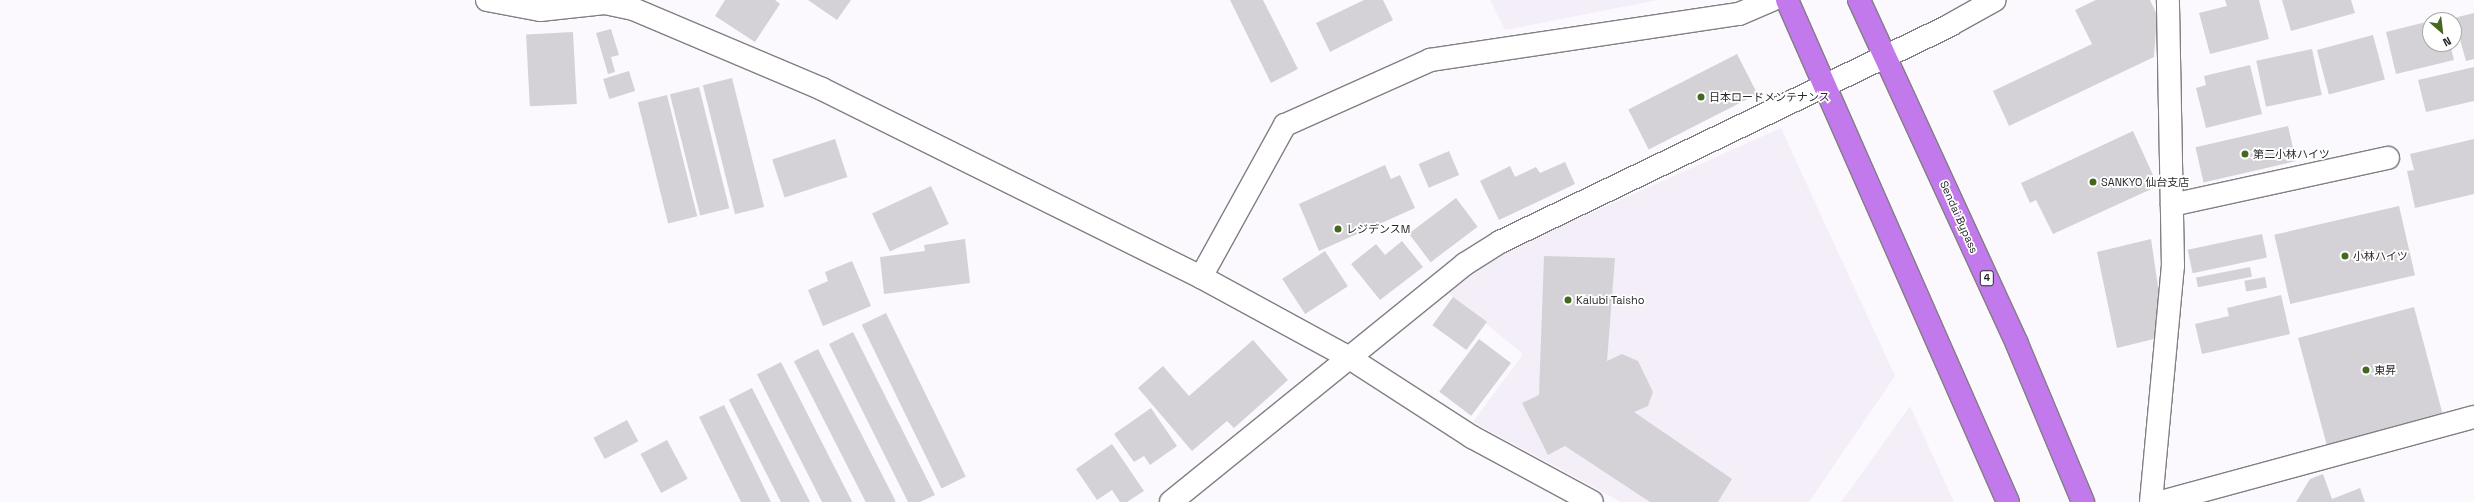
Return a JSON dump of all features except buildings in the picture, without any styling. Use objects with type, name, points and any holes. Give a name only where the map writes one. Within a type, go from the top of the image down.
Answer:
[{"type":"highway","points":[[1787,0],[1826,85],[2008,502]]},
{"type":"highway","name":"Sendai Bypass","points":[[1860,0],[2017,344],[2083,502]]},
{"type":"street","points":[[487,0],[540,10],[605,3],[633,9],[822,89],[1201,277],[1348,357],[1472,437],[1592,502]]},
{"type":"street","points":[[1201,277],[1285,125],[1430,60],[1739,14],[1772,0]]},
{"type":"street","points":[[1171,502],[1348,357],[1465,264],[1500,242],[1886,56],[1995,0]]},
{"type":"street","points":[[2151,502],[2173,266],[2168,0]]},
{"type":"street","points":[[2172,204],[2388,158]]},
{"type":"street","points":[[2161,502],[2474,417]]},
{"type":"shaded area","points":[[1490,0],[1658,0],[1505,30]]},
{"type":"shaded area","points":[[1781,128],[1895,376],[1809,502],[1621,502],[1473,422],[1523,354],[1448,293],[1501,253]]},
{"type":"shaded area","points":[[1910,406],[1954,502],[1841,502]]},
{"type":"place","name":"日本ロードメンテナンス","points":[[1701,97]]},
{"type":"place","name":"第二小林ハイツ","points":[[2245,154]]},
{"type":"place","name":"SANKYO 仙台支店","points":[[2093,182]]},
{"type":"place","name":"レジデンスM","points":[[1338,229]]},
{"type":"place","name":"小林ハイツ","points":[[2345,256]]},
{"type":"place","name":"Kalubi Taisho","points":[[1568,300]]},
{"type":"place","name":"東昇","points":[[2366,370]]}]
